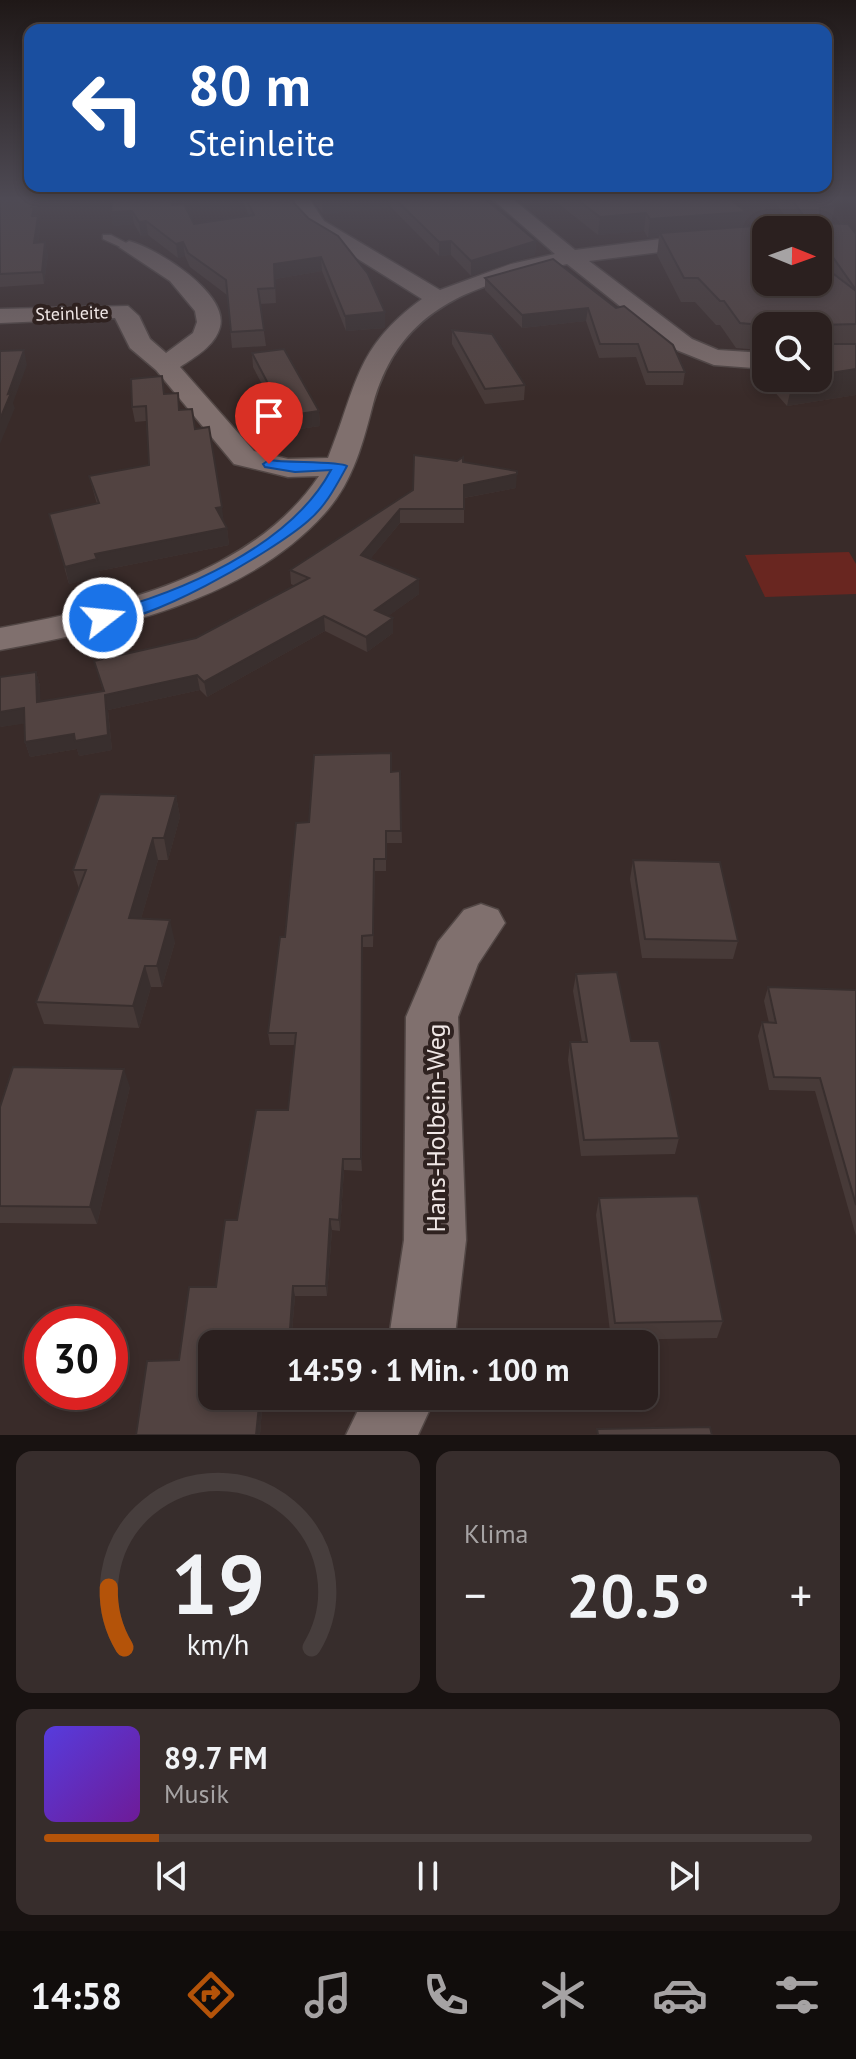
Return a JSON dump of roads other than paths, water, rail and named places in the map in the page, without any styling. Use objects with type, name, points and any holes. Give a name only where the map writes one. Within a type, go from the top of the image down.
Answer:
[{"type":"street","points":[[162,264],[188,285],[206,309],[209,322],[193,346],[165,365]]},
{"type":"street","points":[[381,264],[438,299]]},
{"type":"street","points":[[0,639],[129,611],[207,580],[247,559],[304,518],[325,495],[340,466],[372,366],[398,329],[438,299],[468,284],[544,264]]},
{"type":"street","points":[[580,264],[694,351],[714,357],[752,360]]},
{"type":"street","name":"Steinleite","points":[[0,316],[120,311],[127,316],[139,343],[165,365],[244,458],[288,468],[340,466]]},
{"type":"street","name":"Hans-Holbein-Weg","points":[[423,1330],[435,1240],[432,1017],[456,956],[481,923]]},
{"type":"street","points":[[381,1435],[394,1410]]}]
